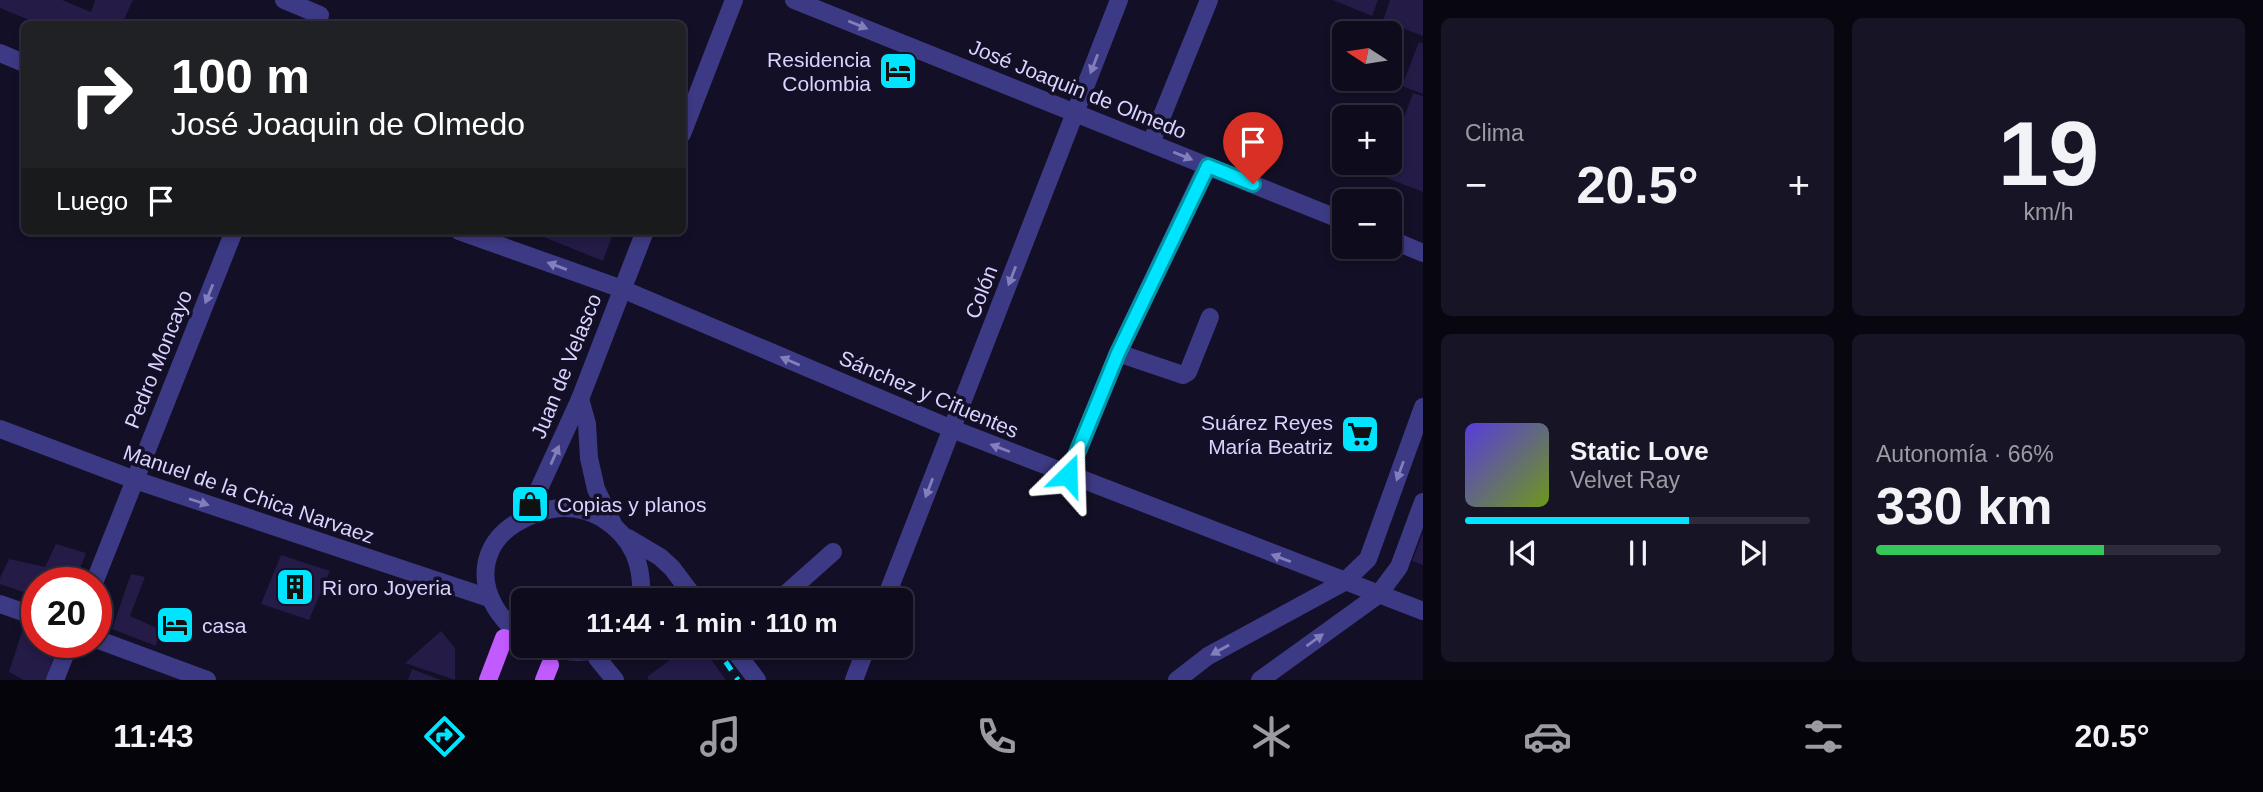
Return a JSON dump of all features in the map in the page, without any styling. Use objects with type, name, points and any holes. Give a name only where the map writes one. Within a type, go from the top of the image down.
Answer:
[{"type":"main road","points":[[488,680],[504,638]]},
{"type":"street","points":[[284,0],[321,13]]},
{"type":"street","points":[[686,124],[734,0]]},
{"type":"street","name":"José Joaquin de Olmedo","points":[[794,0],[1332,216]]},
{"type":"street","name":"Colón","points":[[890,588],[1119,0]]},
{"type":"street","points":[[1151,143],[1209,0]]},
{"type":"street","points":[[0,52],[21,62]]},
{"type":"street","points":[[1068,475],[1118,353],[1208,166]]},
{"type":"street","name":"Pedro Moncayo","points":[[100,567],[232,235]]},
{"type":"street","name":"Sánchez y Cifuentes","points":[[470,235],[622,289],[952,429],[1423,611]]},
{"type":"street","name":"Juan de Velasco","points":[[526,517],[580,399],[643,235]]},
{"type":"street","points":[[1402,244],[1423,253]]},
{"type":"street","points":[[1118,353],[1183,374],[1188,372],[1210,317]]},
{"type":"street","points":[[580,399],[587,424],[589,458],[596,489],[636,555],[642,588]]},
{"type":"street","points":[[1177,680],[1208,656],[1345,582],[1368,559],[1423,407]]},
{"type":"street","name":"Manuel de la Chica Narvaez","points":[[0,429],[135,480],[486,597]]},
{"type":"street","points":[[1260,680],[1378,594],[1399,566],[1423,502]]},
{"type":"street","points":[[615,680],[597,659],[547,672],[504,638],[492,619],[486,597],[486,573],[494,550],[507,531],[526,517],[548,509],[572,508],[594,513],[660,557],[687,588]]},
{"type":"street","points":[[792,588],[833,552]]},
{"type":"street","points":[[0,604],[21,611]]},
{"type":"street","points":[[112,645],[207,680]]},
{"type":"street","points":[[55,680],[64,658]]},
{"type":"street","points":[[740,658],[757,680]]},
{"type":"street","points":[[854,680],[862,658]]},
{"type":"building","points":[[0,0],[62,0],[91,12],[95,0],[133,0],[123,21],[32,21],[0,8]]},
{"type":"building","points":[[1333,0],[1378,0],[1372,16]]},
{"type":"building","points":[[1390,0],[1423,0],[1423,36],[1402,28],[1402,21],[1383,21]]},
{"type":"building","points":[[1419,42],[1423,44],[1423,94],[1402,86]]},
{"type":"building","points":[[1413,93],[1423,96],[1423,192],[1382,176],[1402,175],[1402,123]]},
{"type":"building","points":[[539,235],[613,235],[603,261]]},
{"type":"building","points":[[1423,533],[1423,565],[1412,561]]},
{"type":"building","points":[[56,544],[86,553],[80,567],[45,567]]},
{"type":"building","name":"Ri oro Joyeria","points":[[281,555],[330,571],[309,620],[261,604]]},
{"type":"building","points":[[9,559],[45,567],[21,567],[21,591],[0,584]]},
{"type":"building","points":[[131,574],[145,577],[130,616],[159,629],[156,646],[112,629]]},
{"type":"building","points":[[441,631],[455,648],[455,680],[405,663]]},
{"type":"building","points":[[21,635],[21,658],[53,658],[46,680],[24,680],[9,672]]},
{"type":"building","points":[[673,658],[710,658],[726,680],[649,680],[647,677]]},
{"type":"building","points":[[412,669],[441,680],[408,680]]},
{"type":"railway","points":[[723,658],[738,680]]},
{"type":"place","name":"Residencia Colombia","points":[[898,71]]},
{"type":"place","name":"Suárez Reyes María Beatriz","points":[[1360,434]]},
{"type":"place","name":"Copias y planos","points":[[530,504]]},
{"type":"place","name":"Ri oro Joyeria","points":[[295,587]]},
{"type":"place","name":"casa","points":[[175,625]]},
{"type":"route","points":[[1068,475],[1118,353],[1208,166],[1253,184]]}]
